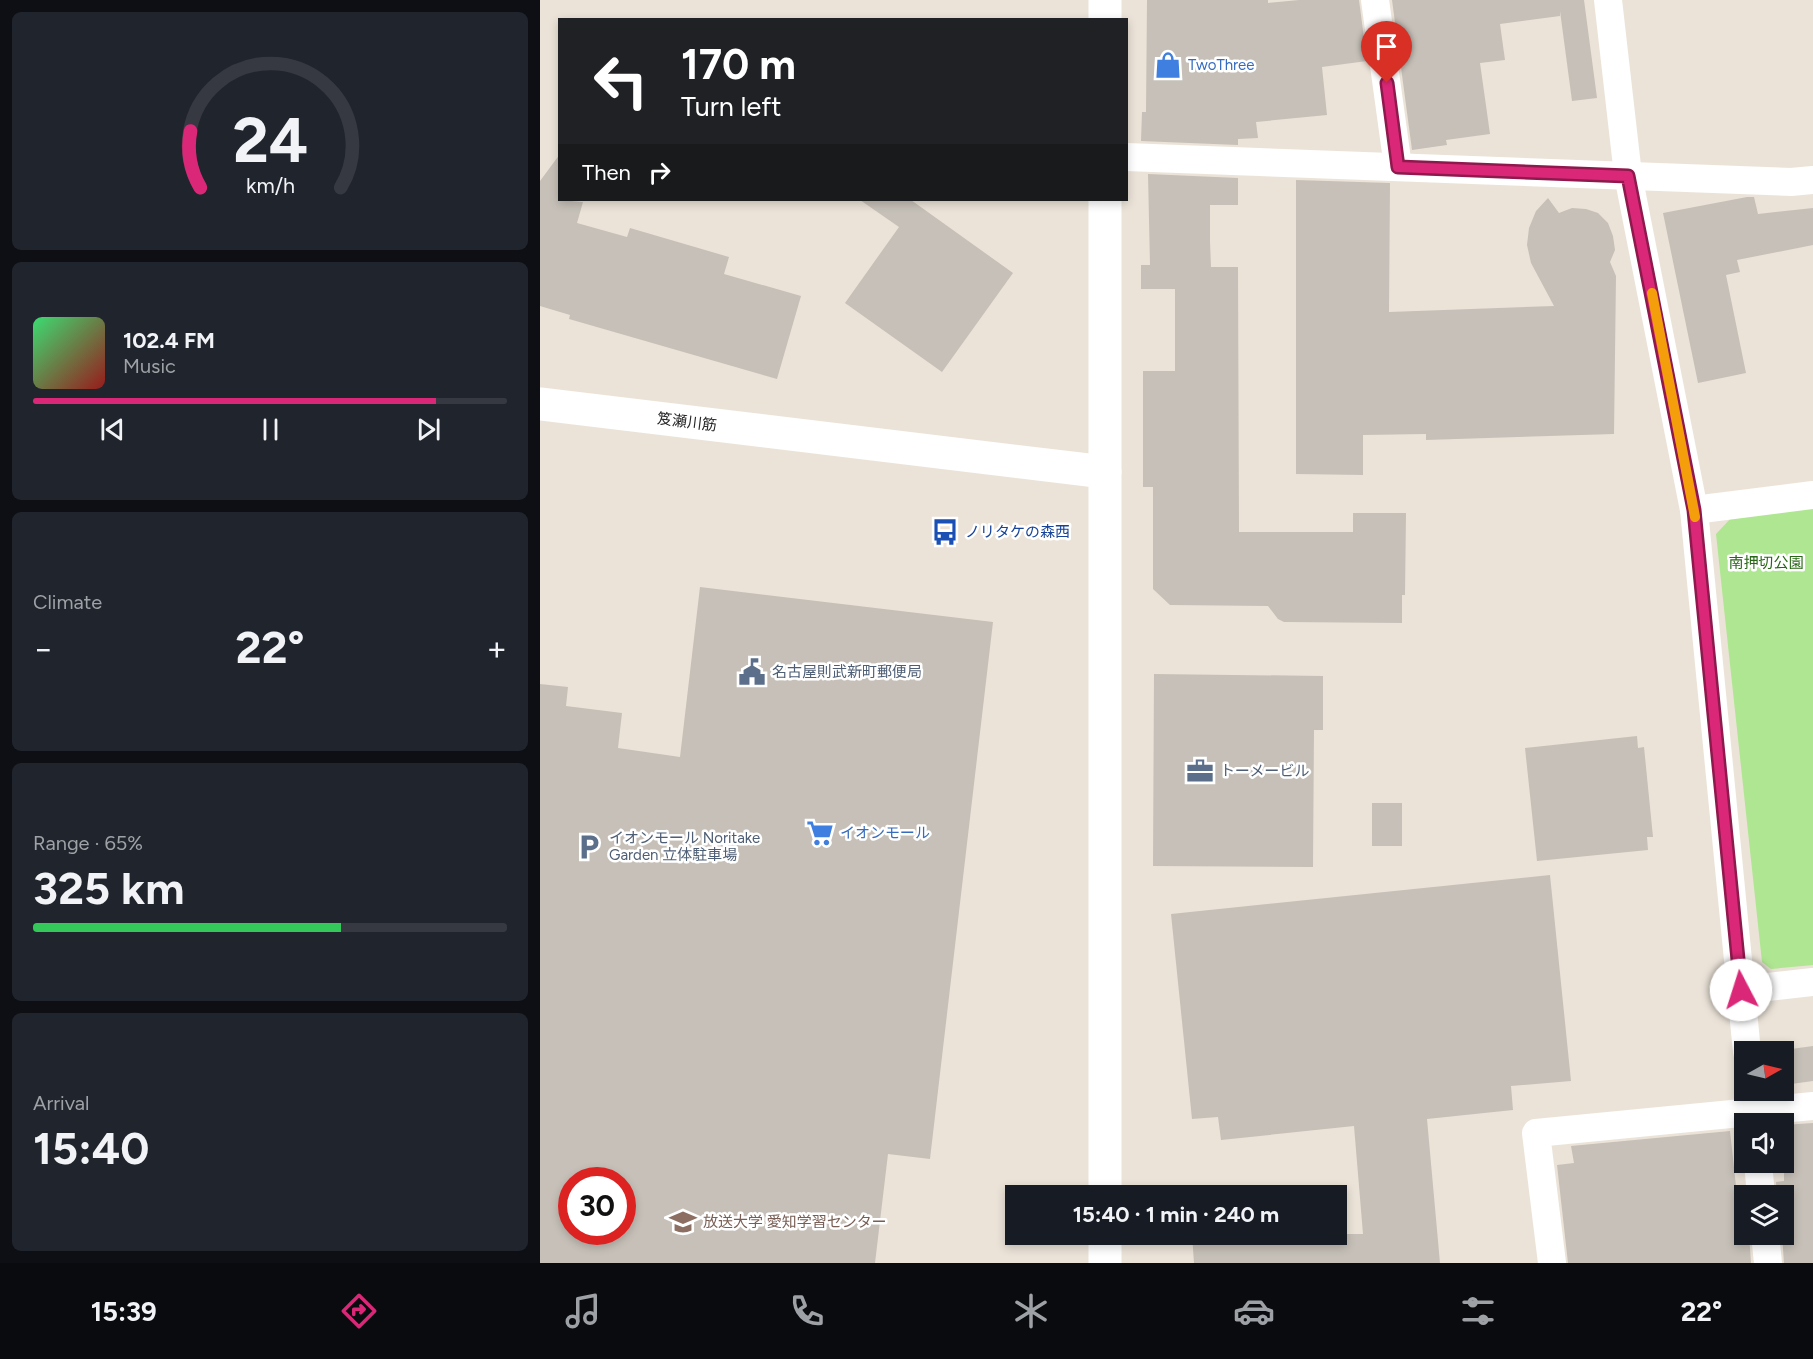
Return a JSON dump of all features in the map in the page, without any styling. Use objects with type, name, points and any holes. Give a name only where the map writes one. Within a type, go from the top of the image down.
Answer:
[{"type":"street","points":[[1105,0],[1105,18]]},
{"type":"street","points":[[1375,0],[1398,167]]},
{"type":"street","points":[[1608,0],[1628,176],[1694,510],[1746,1041]]},
{"type":"street","points":[[1128,157],[1791,182],[1813,180]]},
{"type":"street","points":[[1105,201],[1105,1185]]},
{"type":"street","name":"笈瀬川筋","points":[[540,404],[1105,472]]},
{"type":"street","points":[[1694,510],[1813,495]]},
{"type":"street","points":[[1741,990],[1813,982]]},
{"type":"street","points":[[1552,1263],[1536,1133],[1752,1109],[1813,1106]]},
{"type":"street","points":[[1105,1245],[1105,1263]]},
{"type":"street","points":[[1766,1245],[1768,1263]]},
{"type":"green space","name":"南押切公園","points":[[1813,507],[1813,965],[1771,969],[1762,962],[1716,534],[1732,517]]},
{"type":"building","points":[[1147,0],[1268,0],[1268,3],[1299,0],[1359,0],[1367,61],[1322,67],[1327,115],[1256,122],[1258,138],[1238,139],[1238,145],[1141,141],[1142,112],[1146,112]]},
{"type":"building","points":[[1392,0],[1584,0],[1597,98],[1572,101],[1560,11],[1560,16],[1500,24],[1505,60],[1480,63],[1490,134],[1446,140],[1447,145],[1412,150]]},
{"type":"building","points":[[558,157],[558,201],[583,202],[577,223],[627,237],[630,228],[729,257],[724,274],[801,296],[777,379],[569,319],[570,315],[540,306],[540,181]]},
{"type":"building","points":[[1148,174],[1238,178],[1238,205],[1210,205],[1210,242],[1211,267],[1238,267],[1239,532],[1353,532],[1353,513],[1406,513],[1405,595],[1402,595],[1402,623],[1284,622],[1278,619],[1268,606],[1170,605],[1153,589],[1153,487],[1143,487],[1143,371],[1175,371],[1175,289],[1141,289],[1141,265],[1150,265]]},
{"type":"building","points":[[1296,180],[1390,183],[1389,312],[1554,306],[1531,263],[1527,245],[1529,228],[1536,211],[1548,198],[1559,213],[1572,208],[1598,213],[1608,223],[1615,250],[1610,262],[1616,276],[1614,434],[1426,440],[1426,434],[1363,435],[1363,475],[1296,474]]},
{"type":"building","points":[[1754,197],[1758,214],[1813,208],[1813,245],[1737,260],[1740,272],[1726,275],[1746,373],[1698,383],[1663,213]]},
{"type":"building","points":[[861,201],[912,201],[1013,273],[942,372],[845,303],[899,227]]},
{"type":"building","name":"イオンモール","points":[[700,587],[993,622],[930,1159],[888,1154],[875,1263],[540,1263],[540,684],[568,687],[566,706],[622,713],[618,748],[680,757]]},
{"type":"building","points":[[1154,674],[1323,676],[1323,730],[1314,730],[1313,867],[1153,866]]},
{"type":"building","points":[[1637,736],[1638,748],[1644,747],[1653,837],[1647,837],[1648,850],[1537,861],[1525,748]]},
{"type":"building","points":[[1372,803],[1402,803],[1402,846],[1372,846]]},
{"type":"building","points":[[1550,875],[1571,1081],[1511,1086],[1513,1110],[1427,1119],[1440,1263],[1194,1263],[1193,1245],[1347,1245],[1347,1234],[1363,1234],[1354,1126],[1221,1140],[1218,1117],[1192,1119],[1171,914]]},
{"type":"building","points":[[1813,1046],[1813,1081],[1794,1084],[1794,1049]]},
{"type":"building","points":[[1813,1123],[1813,1263],[1784,1263],[1783,1245],[1794,1245],[1794,1185],[1776,1185],[1776,1182],[1784,1181],[1784,1173],[1794,1173],[1794,1124]]},
{"type":"building","points":[[1730,1131],[1736,1185],[1734,1185],[1734,1245],[1750,1245],[1751,1263],[1568,1263],[1557,1165],[1574,1163],[1571,1146]]},
{"type":"slow traffic","points":[[1652,293],[1695,517]]},
{"type":"place","name":"TwoThree","points":[[1168,65]]},
{"type":"place","name":"ノリタケの森西","points":[[945,532]]},
{"type":"place","name":"名古屋則武新町郵便局","points":[[752,672]]},
{"type":"place","name":"トーメービル","points":[[1200,771]]},
{"type":"place","name":"イオンモール","points":[[820,833]]},
{"type":"place","name":"イオンモール Noritake Garden 立体駐車場","points":[[589,847]]},
{"type":"place","name":"放送大学 愛知学習センター","points":[[683,1222]]},
{"type":"route","points":[[1387,83],[1398,167],[1628,176],[1694,510],[1741,990]]}]
